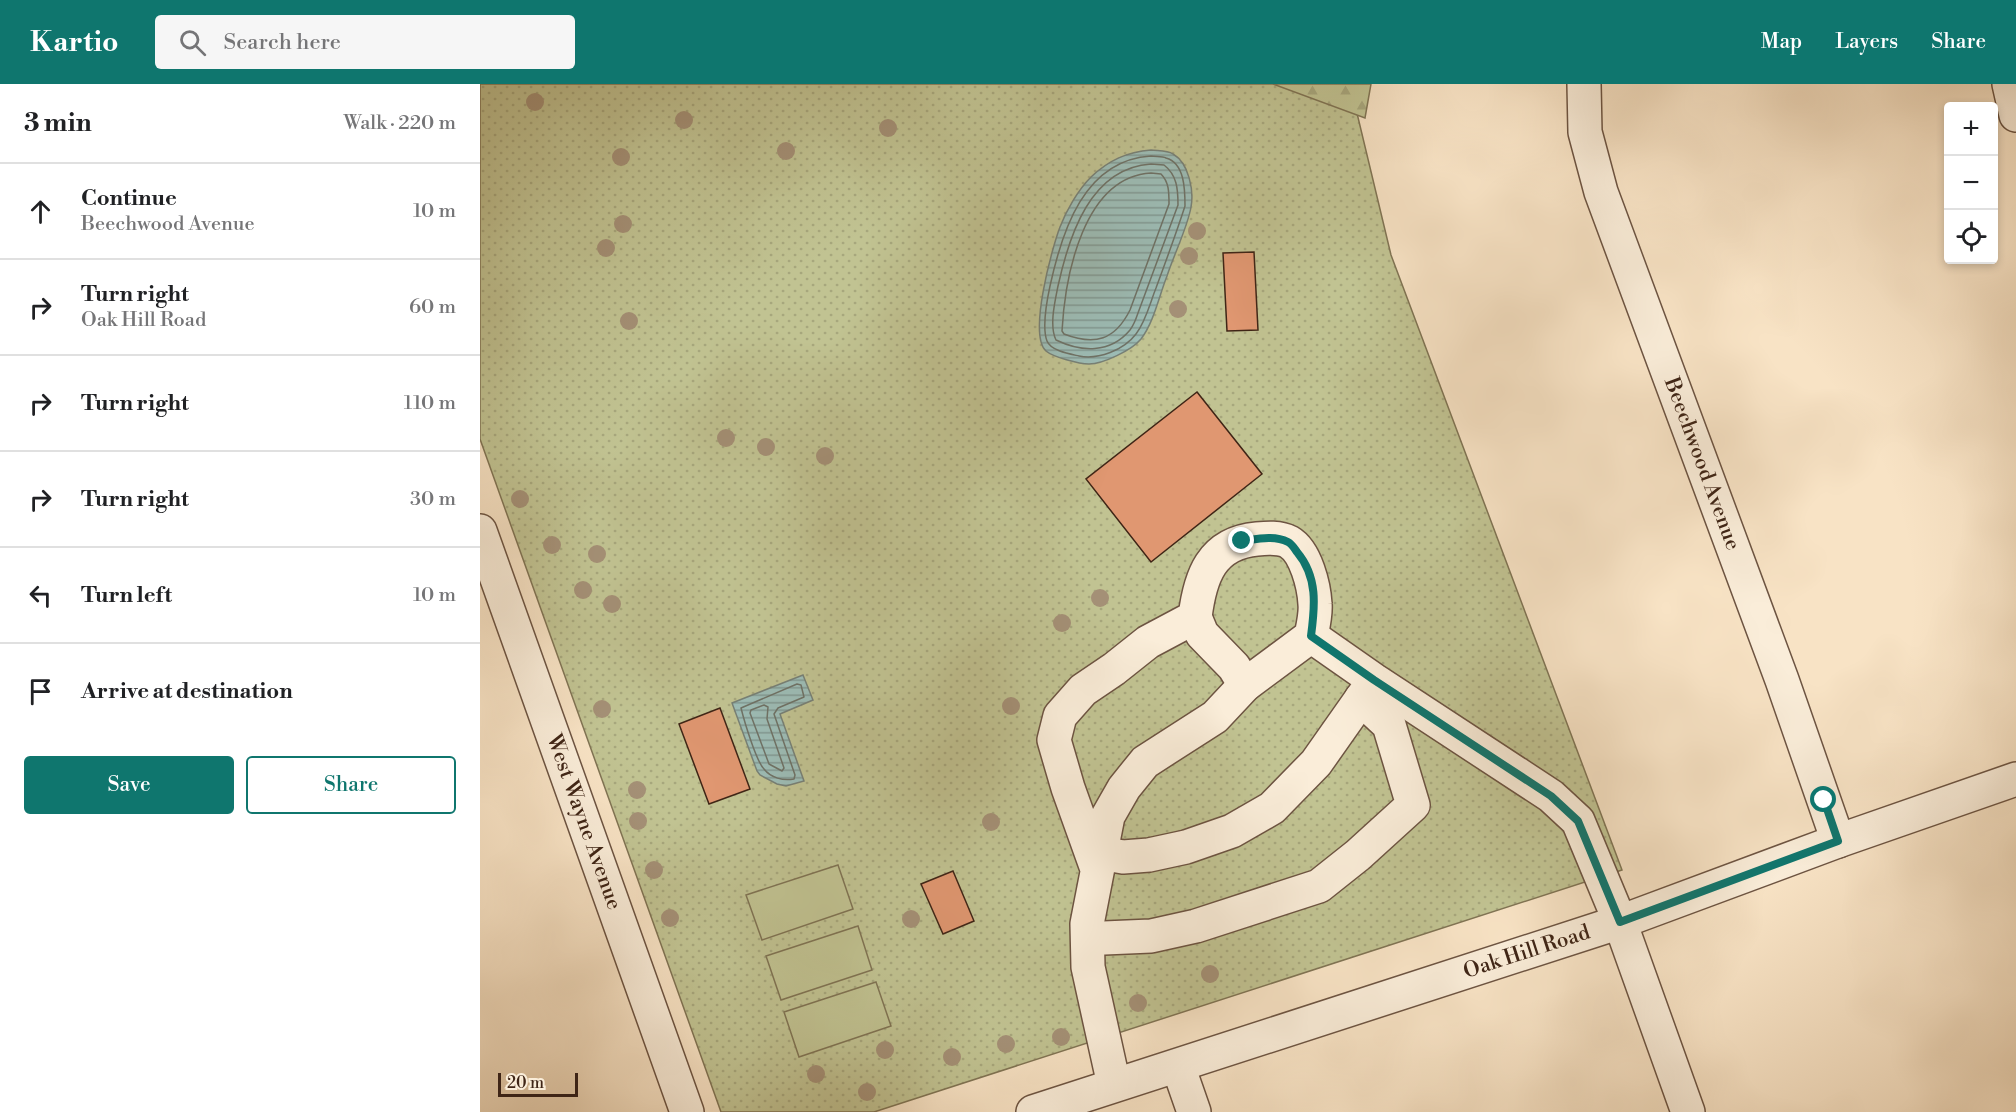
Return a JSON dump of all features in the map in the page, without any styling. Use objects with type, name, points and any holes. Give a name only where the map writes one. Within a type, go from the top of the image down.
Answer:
[{"type":"street","name":"Beechwood Avenue","points":[[1584,84],[1585,132],[1601,192],[1778,669],[1838,841]]},
{"type":"street","points":[[2009,84],[2016,115]]},
{"type":"street","name":"West Wayne Avenue","points":[[480,531],[687,1112]]},
{"type":"street","points":[[1114,1085],[1088,968],[1087,924],[1108,816],[1124,788],[1145,762],[1215,717],[1245,685],[1311,636],[1316,606],[1312,578],[1302,558],[1290,542],[1273,538],[1242,541],[1226,548],[1210,564],[1202,580],[1195,617],[1206,640],[1234,667],[1245,685]]},
{"type":"street","points":[[1099,861],[1068,788],[1054,740],[1060,716],[1083,690],[1148,642],[1195,617]]},
{"type":"street","points":[[1311,636],[1367,689],[1551,796],[1578,821],[1620,922],[1688,1112]]},
{"type":"street","points":[[1099,861],[1149,855],[1186,847],[1232,831],[1272,808],[1316,763],[1367,689]]},
{"type":"street","points":[[1104,938],[1151,936],[1196,926],[1319,886],[1358,855],[1413,805],[1389,725],[1367,689]]},
{"type":"street","name":"Oak Hill Road","points":[[1033,1112],[1620,922],[1838,841],[2016,779]]},
{"type":"street","points":[[1178,1066],[1194,1112]]},
{"type":"green space","points":[[480,84],[1350,84],[1391,255],[1622,870],[874,1112],[721,1112],[480,439]]},
{"type":"green space","points":[[1273,84],[1371,84],[1365,118]]},
{"type":"green space","points":[[838,865],[853,909],[762,940],[746,895]]},
{"type":"green space","points":[[858,926],[872,970],[781,1000],[766,956]]},
{"type":"green space","points":[[876,982],[891,1026],[799,1057],[784,1012]]},
{"type":"water","points":[[1151,150],[1173,154],[1183,164],[1191,186],[1192,200],[1187,223],[1149,325],[1137,343],[1102,362],[1079,363],[1049,353],[1041,342],[1040,310],[1052,253],[1066,214],[1086,182],[1105,166],[1126,155]]},
{"type":"water","points":[[803,675],[813,700],[780,714],[804,781],[786,786],[777,784],[757,771],[732,703]]},
{"type":"building","points":[[1254,252],[1258,330],[1227,331],[1223,253]]},
{"type":"building","points":[[1197,392],[1262,474],[1151,562],[1086,479]]},
{"type":"building","points":[[720,708],[750,789],[709,804],[679,724]]},
{"type":"building","points":[[953,871],[974,921],[943,934],[921,884]]},
{"type":"route","points":[[1242,541],[1273,538],[1290,542],[1302,558],[1312,578],[1316,606],[1311,636],[1551,796],[1578,821],[1620,922],[1838,841],[1824,800]]}]
